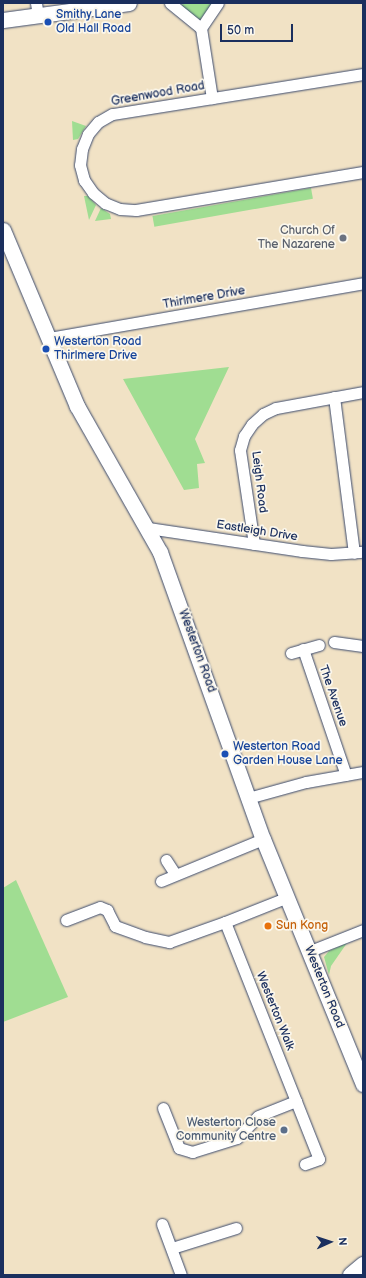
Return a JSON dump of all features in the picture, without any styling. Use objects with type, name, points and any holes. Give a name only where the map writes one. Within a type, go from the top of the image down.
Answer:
[{"type":"main road","points":[[351,1275],[363,1265]]},
{"type":"street","points":[[3,20],[37,9],[129,3]]},
{"type":"street","points":[[170,3],[201,28],[212,98]]},
{"type":"street","points":[[201,28],[218,3]]},
{"type":"street","name":"Greenwood Road","points":[[363,74],[112,114],[98,122],[88,134],[81,157],[84,180],[93,194],[105,204],[120,209],[136,210],[363,172]]},
{"type":"street","name":"Westerton Road","points":[[3,230],[77,406],[148,528],[169,572],[263,839],[288,897],[363,1084]]},
{"type":"street","name":"Thirlmere Drive","points":[[49,338],[363,283]]},
{"type":"street","name":"Leigh Road","points":[[254,544],[241,465],[240,450],[244,436],[252,424],[263,414],[276,408],[363,392]]},
{"type":"street","points":[[334,398],[358,552]]},
{"type":"street","name":"Eastleigh Drive","points":[[148,528],[302,551],[358,552]]},
{"type":"street","points":[[334,642],[363,646]]},
{"type":"street","points":[[290,653],[319,645]]},
{"type":"street","name":"The Avenue","points":[[303,649],[346,775]]},
{"type":"street","points":[[248,798],[306,782],[363,772]]},
{"type":"street","points":[[161,881],[263,839]]},
{"type":"street","points":[[166,860],[175,874]]},
{"type":"street","points":[[66,920],[100,907],[107,910],[115,926],[145,937],[169,942],[288,897]]},
{"type":"street","name":"Westerton Walk","points":[[225,922],[320,1159],[305,1164]]},
{"type":"street","points":[[310,951],[363,930]]},
{"type":"street","points":[[163,1108],[179,1148],[192,1152],[237,1138],[258,1116],[296,1101]]},
{"type":"street","points":[[162,1224],[181,1275]]},
{"type":"street","points":[[172,1248],[236,1228]]},
{"type":"green space","points":[[187,3],[212,3],[200,20],[180,5]]},
{"type":"green space","points":[[72,121],[86,126],[78,139],[73,140]]},
{"type":"green space","points":[[311,188],[313,199],[154,227],[152,216]]},
{"type":"green space","points":[[84,196],[88,196],[96,205],[89,220]]},
{"type":"green space","points":[[101,208],[110,214],[111,219],[95,221]]},
{"type":"green space","points":[[229,367],[195,439],[205,463],[197,464],[199,488],[184,490],[123,379]]},
{"type":"green space","points":[[16,880],[68,997],[3,1022],[3,888]]},
{"type":"green space","points":[[347,943],[331,966],[329,975],[324,957],[329,951]]},
{"type":"place","name":"Smithy Lane Old Hall Road","points":[[48,22]]},
{"type":"place","name":"Church Of The Nazarene","points":[[343,238]]},
{"type":"place","name":"Westerton Road Thirlmere Drive","points":[[46,349]]},
{"type":"place","name":"Westerton Road Garden House Lane","points":[[225,754]]},
{"type":"place","name":"Sun Kong","points":[[268,926]]},
{"type":"place","name":"Westerton Close Community Centre","points":[[284,1130]]}]
